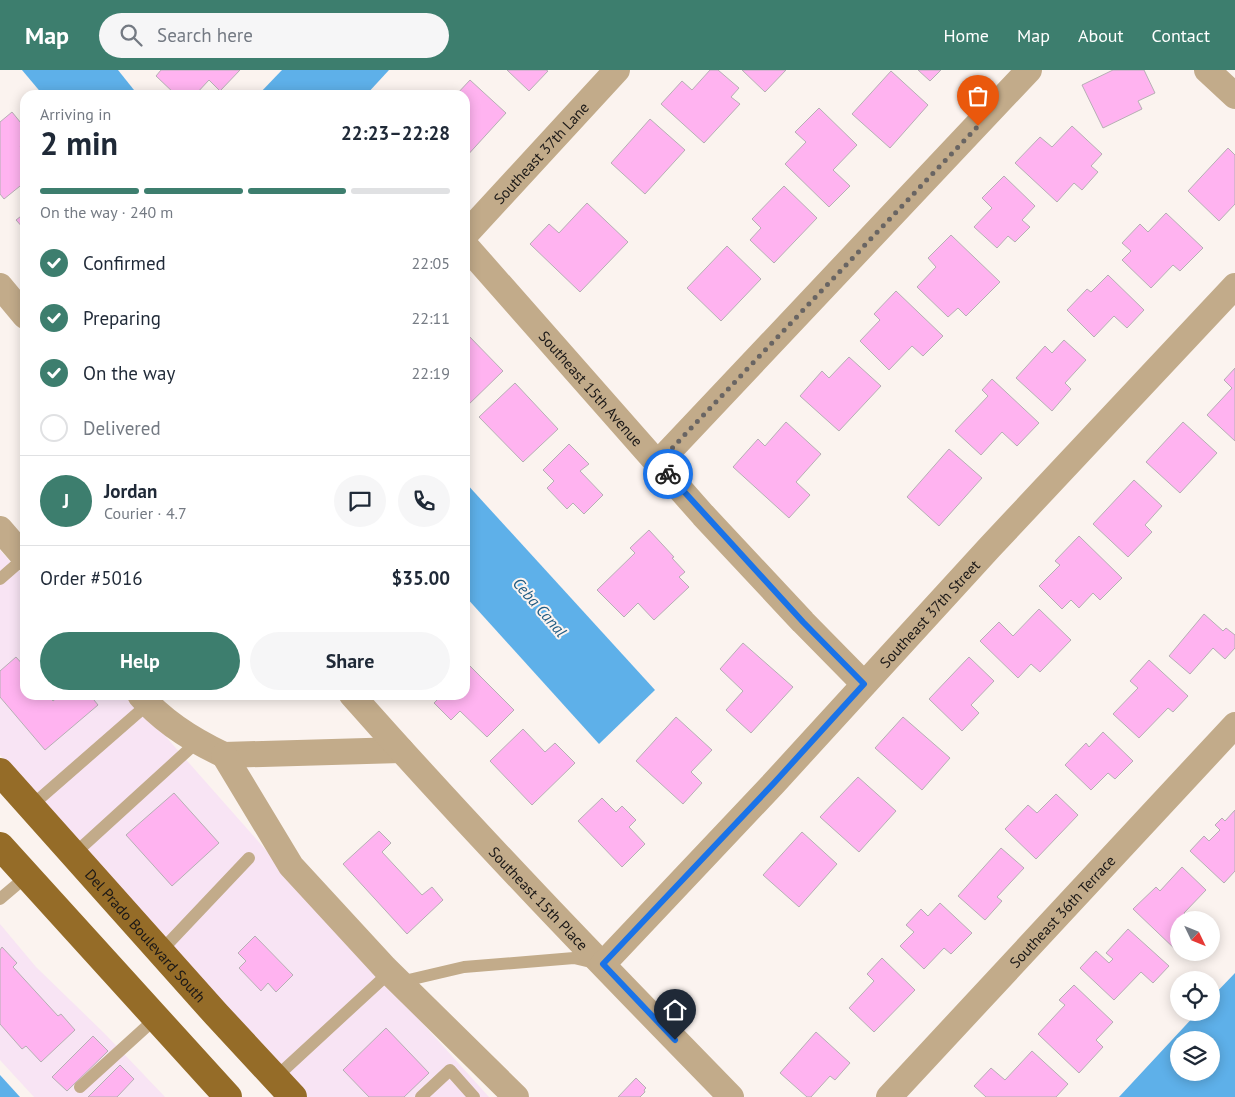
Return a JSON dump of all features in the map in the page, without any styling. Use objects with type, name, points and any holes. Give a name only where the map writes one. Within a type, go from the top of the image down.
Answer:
[{"type":"main road","name":"Del Prado Boulevard South","points":[[0,772],[284,1088]]},
{"type":"main road","points":[[0,846],[228,1097]]},
{"type":"street","name":"Southeast 37th Lane","points":[[470,230],[617,70]]},
{"type":"street","points":[[658,463],[1029,70]]},
{"type":"street","points":[[1207,70],[1235,96]]},
{"type":"street","name":"Southeast 15th Avenue","points":[[470,251],[704,514],[803,622],[864,684]]},
{"type":"street","points":[[0,286],[20,310]]},
{"type":"street","name":"Southeast 37th Street","points":[[603,964],[774,783],[1235,286]]},
{"type":"street","points":[[0,529],[20,552]]},
{"type":"street","points":[[144,700],[172,726],[197,742],[224,755],[401,750]]},
{"type":"street","name":"Southeast 15th Place","points":[[356,700],[401,750],[731,1097]]},
{"type":"street","name":"Southeast 36th Terrace","points":[[889,1097],[1235,725]]},
{"type":"street","points":[[224,755],[291,866],[395,977],[507,1091]]},
{"type":"lane","points":[[0,579],[20,562]]},
{"type":"lane","points":[[30,807],[144,700]]},
{"type":"lane","points":[[73,855],[197,742]]},
{"type":"lane","points":[[160,952],[249,858]]},
{"type":"lane","points":[[0,899],[27,876]]},
{"type":"lane","points":[[284,1088],[395,977],[464,966],[574,958],[603,964]]},
{"type":"lane","points":[[80,1087],[156,1018]]},
{"type":"lane","points":[[421,1097],[450,1070],[474,1097]]},
{"type":"shaded area","points":[[0,550],[20,572],[20,700],[133,700],[489,1097],[308,1097],[224,1007],[0,755]]},
{"type":"shaded area","points":[[0,924],[36,967],[105,1034],[165,1097],[34,1097],[0,1060]]},
{"type":"water","points":[[22,70],[118,70],[134,90],[39,90]]},
{"type":"water","points":[[282,70],[389,70],[371,90],[263,90]]},
{"type":"water","name":"Ceba Canal","points":[[470,487],[655,690],[599,744],[470,602]]},
{"type":"water","points":[[1235,973],[1235,1097],[1119,1097],[1170,1042],[1170,1081],[1220,1081],[1220,1031],[1180,1031],[1190,1021],[1220,1021],[1220,989]]},
{"type":"water","points":[[0,1075],[20,1097],[0,1097]]},
{"type":"building","points":[[161,70],[240,70],[221,90],[209,80],[200,90],[171,90],[156,76]]},
{"type":"building","points":[[507,70],[546,70],[548,71],[529,91]]},
{"type":"building","points":[[710,70],[718,70],[739,88],[731,97],[740,104],[704,143],[661,104],[682,81],[692,90]]},
{"type":"building","points":[[742,70],[786,70],[765,92]]},
{"type":"building","points":[[918,70],[941,70],[930,81]]},
{"type":"building","points":[[1113,70],[1144,70],[1155,93],[1138,101],[1142,109],[1103,128],[1082,85]]},
{"type":"building","points":[[891,71],[928,105],[890,148],[852,114]]},
{"type":"building","points":[[470,80],[506,113],[470,153],[470,90],[461,90]]},
{"type":"building","points":[[819,108],[857,145],[833,170],[850,186],[829,207],[785,164],[806,142],[795,132]]},
{"type":"building","points":[[12,112],[20,122],[20,186],[4,199],[0,194],[0,122]]},
{"type":"building","points":[[650,119],[685,150],[645,194],[611,163]]},
{"type":"building","points":[[1072,126],[1102,154],[1091,166],[1098,172],[1082,190],[1074,183],[1057,202],[1015,163],[1040,137],[1052,147]]},
{"type":"building","points":[[1228,148],[1235,155],[1235,204],[1219,221],[1188,191]]},
{"type":"building","points":[[1004,176],[1035,206],[1022,220],[1030,227],[1015,242],[1008,236],[997,248],[974,227],[992,208],[982,198]]},
{"type":"building","points":[[784,186],[817,218],[774,263],[750,240],[761,228],[752,219]]},
{"type":"building","points":[[587,203],[628,242],[580,292],[530,244],[549,224],[559,233]]},
{"type":"building","points":[[1166,213],[1203,248],[1180,271],[1173,265],[1151,288],[1122,260],[1131,251],[1122,243],[1140,224],[1148,232]]},
{"type":"building","points":[[951,235],[1000,282],[966,316],[958,308],[948,317],[917,287],[936,267],[928,258]]},
{"type":"building","points":[[727,246],[761,279],[721,321],[687,288]]},
{"type":"building","points":[[1108,275],[1144,310],[1127,328],[1114,316],[1094,337],[1067,310],[1087,289],[1091,292]]},
{"type":"building","points":[[896,291],[943,336],[923,356],[912,346],[889,370],[860,341],[880,320],[874,314]]},
{"type":"building","points":[[470,337],[503,371],[470,403]]},
{"type":"building","points":[[1064,340],[1086,360],[1065,383],[1071,389],[1052,411],[1016,378],[1045,346],[1052,353]]},
{"type":"building","points":[[849,357],[881,386],[839,431],[800,396],[822,371],[829,378]]},
{"type":"building","points":[[1235,368],[1235,441],[1207,415],[1232,388],[1224,380]]},
{"type":"building","points":[[992,379],[1039,423],[1017,446],[1002,432],[981,455],[955,431],[988,396],[982,390]]},
{"type":"building","points":[[515,383],[558,429],[523,462],[479,417]]},
{"type":"building","points":[[786,422],[821,454],[796,482],[810,495],[789,518],[733,467],[758,439],[765,446]]},
{"type":"building","points":[[1183,422],[1217,453],[1180,493],[1146,462]]},
{"type":"building","points":[[569,444],[589,464],[580,471],[603,495],[584,514],[573,503],[567,509],[547,488],[554,481],[543,470]]},
{"type":"building","points":[[949,449],[982,478],[939,526],[907,497]]},
{"type":"building","points":[[1134,480],[1162,506],[1145,525],[1152,532],[1128,557],[1093,524]]},
{"type":"building","points":[[649,530],[685,572],[679,577],[689,587],[654,620],[638,603],[624,617],[597,590],[635,553],[630,548]]},
{"type":"building","points":[[1079,536],[1122,578],[1100,600],[1093,593],[1079,608],[1071,600],[1062,609],[1039,586],[1060,565],[1055,561]]},
{"type":"building","points":[[1039,609],[1071,640],[1040,672],[1031,664],[1018,678],[980,641],[999,622],[1013,636]]},
{"type":"building","points":[[1204,614],[1223,631],[1226,628],[1235,635],[1235,648],[1225,659],[1213,648],[1190,674],[1169,656]]},
{"type":"building","points":[[743,643],[793,687],[751,733],[726,710],[743,691],[720,669]]},
{"type":"building","points":[[16,657],[20,661],[20,700],[94,700],[98,705],[45,750],[0,697],[0,671]]},
{"type":"building","points":[[969,657],[994,681],[971,705],[979,713],[962,731],[929,699]]},
{"type":"building","points":[[1149,660],[1188,696],[1173,712],[1168,708],[1139,738],[1113,714],[1138,688],[1130,681]]},
{"type":"building","points":[[470,666],[514,710],[487,737],[460,711],[451,720],[434,703],[437,700],[470,700]]},
{"type":"building","points":[[676,717],[712,750],[691,772],[702,783],[683,804],[636,761]]},
{"type":"building","points":[[903,717],[950,758],[922,790],[875,748]]},
{"type":"building","points":[[523,729],[545,752],[555,743],[575,763],[532,805],[490,761]]},
{"type":"building","points":[[1103,732],[1133,761],[1115,779],[1108,773],[1091,790],[1065,765],[1086,743],[1089,747]]},
{"type":"building","points":[[858,777],[896,811],[859,852],[820,817]]},
{"type":"building","points":[[174,793],[219,843],[172,886],[126,835]]},
{"type":"building","points":[[1056,794],[1078,815],[1036,859],[1005,829],[1028,805],[1037,813]]},
{"type":"building","points":[[602,798],[616,812],[622,806],[636,820],[629,827],[645,844],[622,867],[578,821]]},
{"type":"building","points":[[1235,810],[1235,871],[1224,883],[1190,851],[1204,836],[1209,841],[1220,830],[1215,825],[1222,818],[1225,821]]},
{"type":"building","points":[[379,831],[391,843],[382,852],[422,895],[432,887],[443,900],[407,934],[343,864]]},
{"type":"building","points":[[802,832],[837,864],[799,907],[763,875]]},
{"type":"building","points":[[1001,848],[1024,868],[997,897],[1002,901],[985,920],[958,896]]},
{"type":"building","points":[[1182,867],[1206,890],[1186,911],[1170,911],[1170,944],[1133,909],[1156,887],[1160,891]]},
{"type":"building","points":[[940,903],[972,933],[951,954],[944,948],[924,969],[900,946],[914,932],[906,925],[921,909],[928,916]]},
{"type":"building","points":[[1128,929],[1169,966],[1153,983],[1141,972],[1114,1000],[1080,968],[1096,951],[1109,963],[1113,959],[1106,953]]},
{"type":"building","points":[[255,936],[293,975],[276,992],[268,983],[261,991],[239,968],[246,961],[238,953]]},
{"type":"building","points":[[2,947],[17,963],[13,967],[58,1016],[61,1014],[75,1030],[41,1062],[26,1046],[22,1049],[0,1024],[0,950]]},
{"type":"building","points":[[882,958],[915,990],[874,1032],[849,1008],[874,981],[867,974]]},
{"type":"building","points":[[1074,985],[1113,1022],[1096,1040],[1103,1047],[1079,1073],[1038,1034],[1065,1005],[1059,1000]]},
{"type":"building","points":[[386,1028],[429,1073],[404,1097],[369,1097],[343,1070]]},
{"type":"building","points":[[816,1032],[850,1063],[835,1080],[830,1076],[811,1097],[807,1097],[780,1073]]},
{"type":"building","points":[[93,1036],[108,1051],[67,1091],[52,1077]]},
{"type":"building","points":[[1032,1051],[1068,1084],[1056,1097],[986,1097],[974,1086],[991,1068],[1005,1080]]},
{"type":"building","points":[[120,1065],[134,1079],[117,1097],[88,1097]]},
{"type":"building","points":[[636,1078],[646,1088],[645,1092],[640,1097],[618,1097]]},
{"type":"way so far","points":[[668,474],[658,463],[978,126]]},
{"type":"route","points":[[668,474],[803,622],[864,684],[774,783],[603,964],[675,1040]]}]
